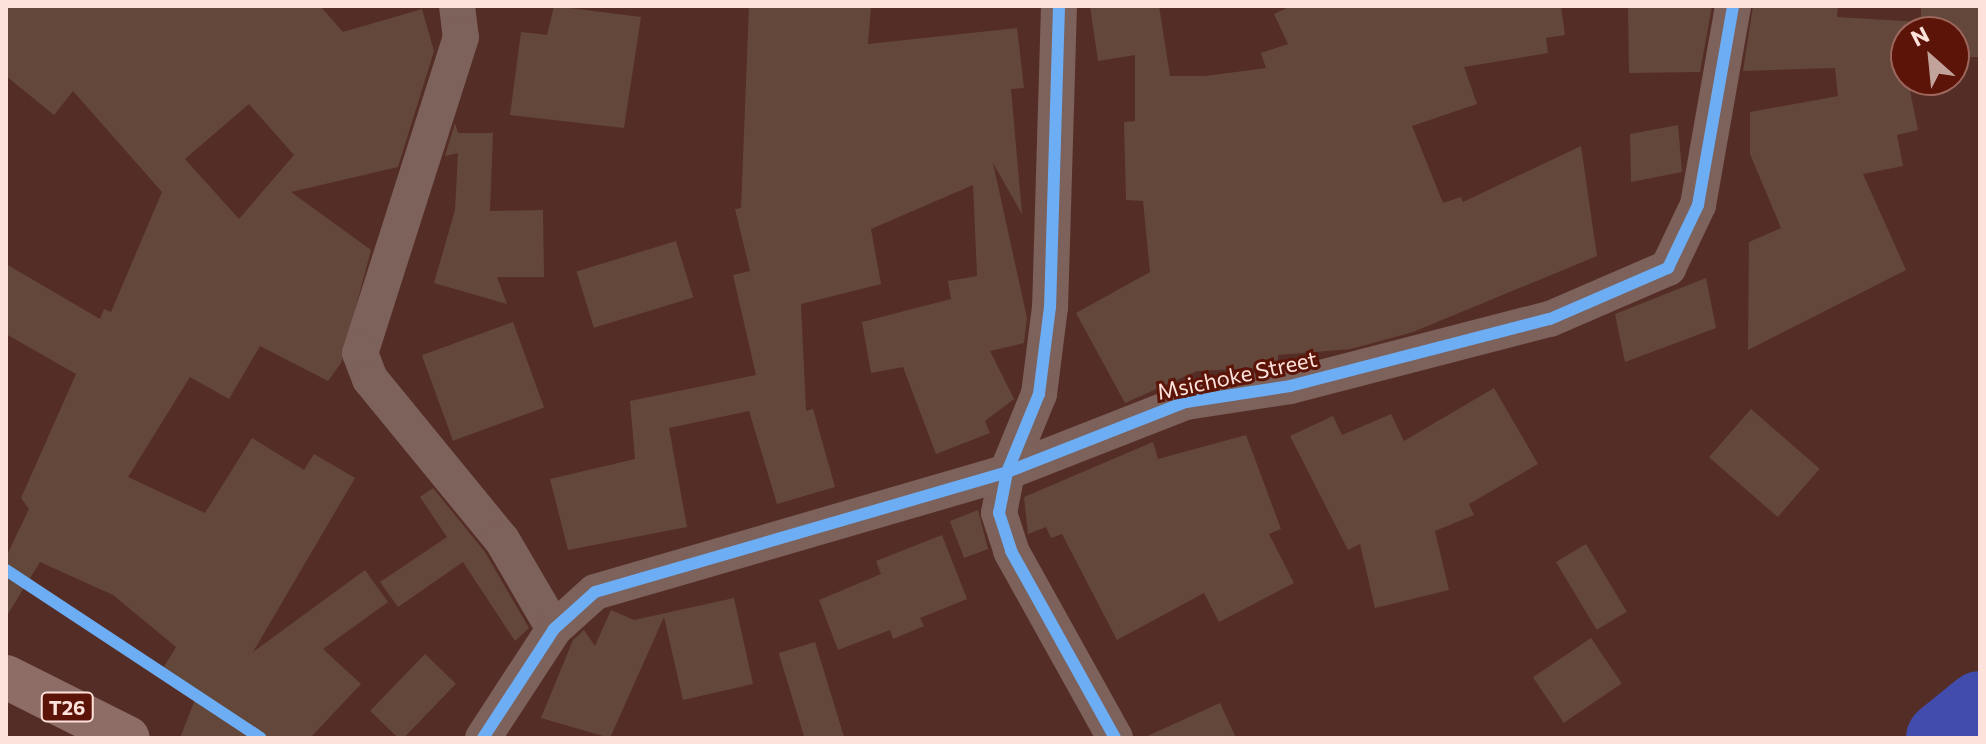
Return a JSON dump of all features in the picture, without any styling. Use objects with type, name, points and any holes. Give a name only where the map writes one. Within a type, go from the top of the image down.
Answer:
[{"type":"highway","name":"T26","points":[[6,677],[128,738]]},
{"type":"street","points":[[457,6],[461,37],[360,353],[370,379],[502,540],[554,629]]},
{"type":"street","points":[[1059,6],[1050,307],[1039,394],[1007,472],[999,513],[1011,551],[1115,738]]},
{"type":"street","name":"Msichoke Street","points":[[483,738],[554,629],[595,592],[639,575],[1007,472],[1186,402],[1290,386],[1550,319],[1668,268],[1698,205],[1733,6]]},
{"type":"building","points":[[6,6],[320,6],[343,32],[422,9],[434,51],[398,167],[291,192],[371,250],[341,363],[328,381],[260,346],[229,399],[190,377],[128,477],[205,513],[252,438],[304,470],[314,454],[355,478],[253,652],[365,570],[388,602],[323,649],[361,684],[310,738],[180,738],[198,692],[162,670],[176,647],[113,595],[40,562],[6,617],[6,557],[29,509],[21,498],[76,374],[6,334],[6,264],[100,319],[104,309],[111,312],[162,192],[73,91],[54,115],[6,76]],"holes":[[[249,104],[294,155],[239,219],[185,159]]]},
{"type":"building","points":[[554,6],[641,17],[624,128],[510,115],[521,32],[547,35]]},
{"type":"building","points":[[749,6],[871,6],[868,44],[1017,28],[1024,88],[1011,89],[1022,214],[993,163],[1027,318],[1024,343],[990,351],[1014,399],[985,421],[990,433],[936,454],[903,367],[871,373],[862,322],[951,299],[948,281],[977,276],[973,185],[871,229],[881,284],[801,304],[806,411],[813,409],[835,487],[777,504],[749,411],[669,428],[687,527],[568,550],[550,479],[635,459],[630,401],[756,375],[733,275],[750,271],[735,209],[741,208]]},
{"type":"building","points":[[1090,6],[1159,6],[1170,76],[1206,76],[1266,68],[1261,53],[1288,44],[1274,14],[1291,6],[1561,6],[1565,35],[1546,38],[1548,53],[1464,67],[1477,104],[1412,126],[1443,203],[1461,197],[1463,202],[1581,146],[1597,256],[1413,332],[1351,349],[1278,355],[1278,367],[1197,371],[1125,403],[1076,313],[1150,272],[1143,201],[1126,200],[1124,122],[1135,121],[1135,55],[1098,61]]},
{"type":"building","points":[[1628,6],[1712,6],[1700,72],[1629,73]]},
{"type":"building","points":[[1753,6],[1838,6],[1837,17],[1890,20],[1890,96],[1911,96],[1918,130],[1897,135],[1903,166],[1863,174],[1906,270],[1748,350],[1749,242],[1781,228],[1750,154],[1750,112],[1838,96],[1835,68],[1743,71]]},
{"type":"building","points":[[1921,6],[1980,6],[1980,57],[1970,57],[1970,16],[1921,16]]},
{"type":"building","points":[[455,123],[458,133],[493,133],[490,211],[543,210],[544,277],[497,277],[507,304],[434,283],[455,210],[458,153],[445,156]]},
{"type":"building","points":[[1678,125],[1682,172],[1631,182],[1630,134]]},
{"type":"building","points":[[676,241],[693,297],[594,328],[577,271]]},
{"type":"building","points":[[1706,278],[1716,328],[1625,362],[1615,314]]},
{"type":"building","points":[[513,322],[544,408],[453,441],[422,355]]},
{"type":"building","points":[[1494,388],[1538,464],[1469,504],[1474,515],[1435,531],[1449,590],[1375,608],[1360,544],[1348,550],[1290,436],[1333,416],[1342,435],[1391,414],[1404,441]]},
{"type":"building","points":[[1751,409],[1820,469],[1778,517],[1709,457]]},
{"type":"building","points":[[1246,435],[1281,529],[1269,534],[1294,583],[1219,622],[1204,593],[1117,640],[1062,534],[1051,538],[1046,527],[1028,534],[1024,497],[1153,442],[1158,459]]},
{"type":"building","points":[[433,488],[485,552],[529,628],[515,641],[463,562],[398,607],[380,582],[447,537],[420,497]]},
{"type":"building","points":[[978,510],[988,549],[964,558],[950,521]]},
{"type":"building","points":[[942,535],[967,599],[920,618],[924,626],[893,639],[890,630],[838,650],[819,600],[881,574],[876,561]]},
{"type":"building","points":[[1586,544],[1627,612],[1597,630],[1556,562]]},
{"type":"building","points":[[734,598],[753,684],[683,700],[664,617],[610,738],[541,718],[573,640],[584,630],[595,646],[611,610],[634,620]]},
{"type":"building","points":[[1591,638],[1622,684],[1564,723],[1533,677]]},
{"type":"building","points":[[815,642],[844,738],[805,738],[779,653]]},
{"type":"building","points":[[425,654],[456,684],[404,738],[398,738],[370,711]]},
{"type":"building","points":[[1220,703],[1236,738],[1143,738]]},
{"type":"waterway","points":[[1942,738],[1980,707]]},
{"type":"cycle path","points":[[1059,6],[1050,307],[1039,394],[1007,472],[999,513],[1011,551],[1115,738]]},
{"type":"cycle path","points":[[483,738],[554,629],[595,592],[1007,472],[1186,402],[1290,386],[1550,319],[1668,268],[1698,205],[1733,6]]},
{"type":"cycle path","points":[[6,570],[261,738]]}]
